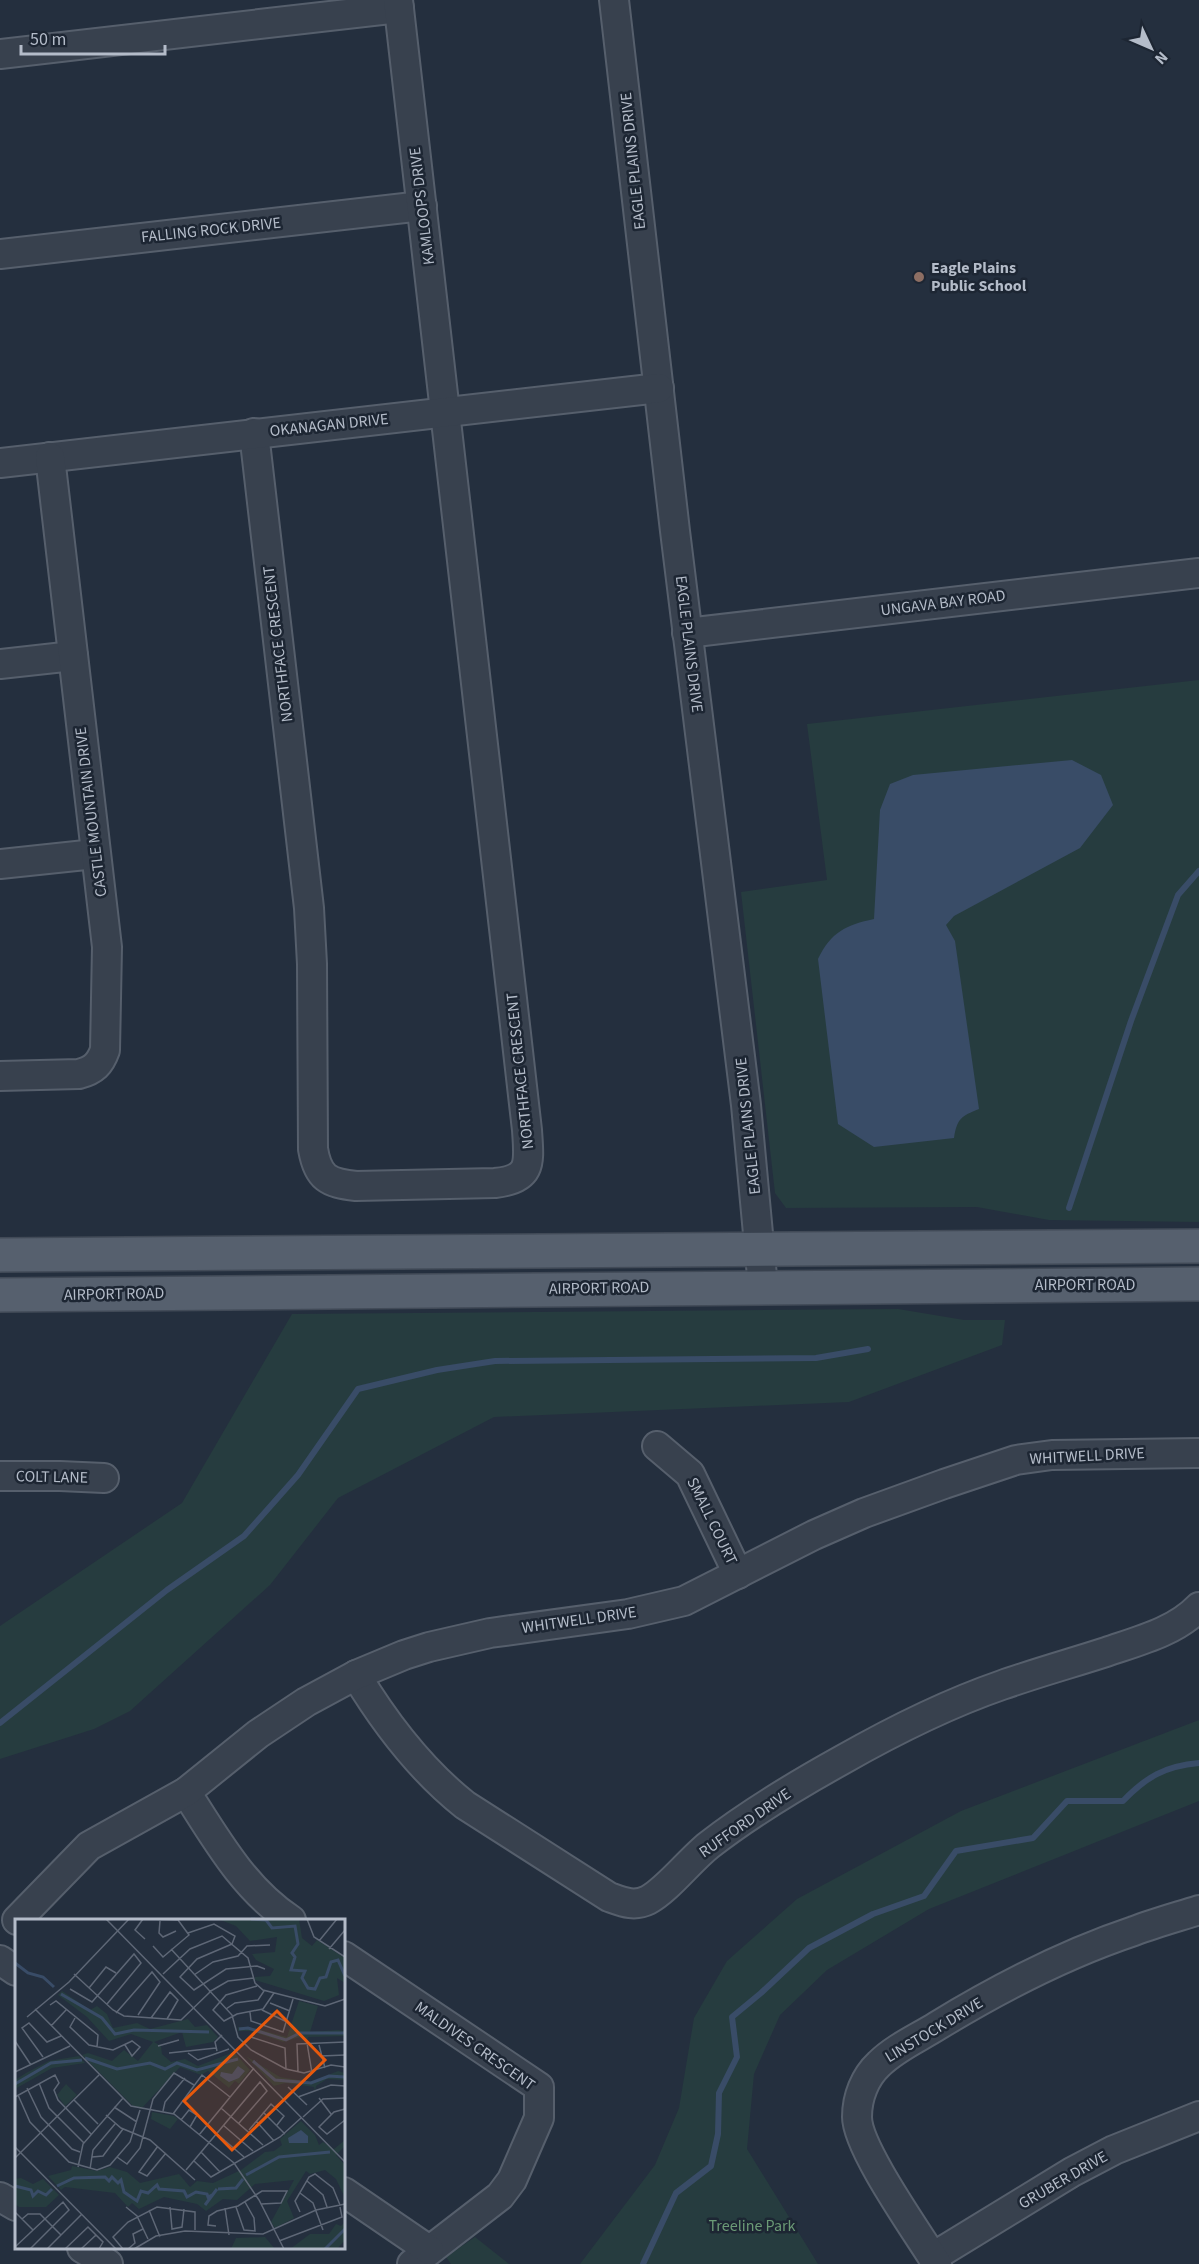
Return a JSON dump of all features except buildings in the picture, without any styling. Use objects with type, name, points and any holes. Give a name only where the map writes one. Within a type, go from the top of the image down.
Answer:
[{"type":"main road","points":[[0,1255],[1199,1246]]},
{"type":"main road","name":"AIRPORT ROAD","points":[[0,1295],[1199,1284]]},
{"type":"street","name":"EAGLE PLAINS DRIVE","points":[[614,0],[687,633],[746,1105],[763,1287]]},
{"type":"street","points":[[0,54],[398,4]]},
{"type":"street","name":"KAMLOOPS DRIVE","points":[[398,4],[445,412]]},
{"type":"street","name":"FALLING ROCK DRIVE","points":[[0,254],[422,206]]},
{"type":"street","name":"OKANAGAN DRIVE","points":[[0,463],[659,388]]},
{"type":"street","name":"NORTHFACE CRESCENT","points":[[254,433],[309,908],[312,964],[313,1149],[316,1167],[325,1178],[337,1184],[356,1186],[495,1183],[512,1181],[525,1173],[529,1160],[445,412]]},
{"type":"street","name":"CASTLE MOUNTAIN DRIVE","points":[[0,1076],[80,1074],[90,1071],[100,1063],[106,1041],[107,948],[50,458]]},
{"type":"street","name":"UNGAVA BAY ROAD","points":[[687,633],[1199,573]]},
{"type":"street","points":[[0,664],[73,656]]},
{"type":"street","points":[[0,864],[95,854]]},
{"type":"street","name":"SMALL COURT","points":[[657,1446],[690,1473],[738,1574]]},
{"type":"street","name":"WHITWELL DRIVE","points":[[19,1919],[89,1846],[186,1792],[281,1717],[356,1675],[404,1655],[469,1637],[527,1626],[660,1608],[684,1601],[864,1513],[1016,1460],[1052,1455],[1199,1453]]},
{"type":"street","name":"COLT LANE","points":[[0,1476],[104,1478]]},
{"type":"street","name":"RUFFORD DRIVE","points":[[356,1675],[375,1707],[446,1790],[465,1805],[609,1897],[624,1903],[637,1904],[649,1899],[709,1845],[750,1816],[854,1754],[913,1723],[1002,1685],[1131,1644],[1175,1626],[1190,1617],[1199,1607]]},
{"type":"street","points":[[186,1792],[224,1851],[254,1891],[289,1919]]},
{"type":"street","name":"LINSTOCK DRIVE","points":[[935,2260],[876,2165],[857,2128],[860,2095],[871,2074],[888,2056],[968,2007],[1005,1988],[1132,1931],[1199,1910]]},
{"type":"street","name":"WHITWELL DRIVE","points":[[0,1939],[15,1923]]},
{"type":"street","name":"MALDIVES CRESCENT","points":[[345,1957],[539,2087],[539,2118],[512,2180],[500,2196],[420,2257]]},
{"type":"street","points":[[0,1960],[15,1970]]},
{"type":"street","name":"GRUBER DRIVE","points":[[935,2260],[1072,2172],[1148,2135],[1199,2116]]},
{"type":"street","points":[[345,2193],[420,2257]]},
{"type":"street","points":[[0,2197],[15,2205]]},
{"type":"green space","points":[[1199,680],[1199,1222],[1049,1220],[977,1207],[786,1208],[775,1193],[741,892],[827,880],[807,724]]},
{"type":"green space","points":[[898,1309],[964,1320],[1005,1320],[1002,1345],[849,1402],[494,1417],[338,1498],[270,1585],[130,1711],[94,1729],[0,1759],[0,1626],[182,1503],[292,1314]]},
{"type":"green space","name":"Treeline Park","points":[[1199,1720],[1199,1801],[929,1909],[827,1970],[780,2015],[754,2074],[747,2149],[818,2264],[580,2264],[655,2165],[679,2108],[694,2018],[727,1961],[797,1899],[961,1811]]},
{"type":"green space","points":[[475,2237],[509,2264],[451,2264],[446,2257]]},
{"type":"water","points":[[1072,760],[1101,775],[1113,805],[1080,848],[954,916],[946,925],[955,941],[979,1109],[961,1119],[954,1138],[874,1147],[838,1124],[818,959],[828,942],[840,931],[874,919],[880,810],[890,784],[913,775]]},
{"type":"waterway","points":[[1069,1208],[1131,1021],[1178,895],[1199,871]]},
{"type":"waterway","points":[[0,1723],[167,1590],[244,1536],[298,1475],[358,1389],[437,1370],[495,1361],[816,1358],[868,1349]]},
{"type":"waterway","points":[[643,2264],[676,2193],[711,2166],[718,2134],[719,2093],[737,2057],[732,2017],[809,1948],[873,1914],[924,1896],[956,1851],[1033,1838],[1067,1801],[1123,1801],[1140,1785],[1157,1774],[1176,1767],[1199,1763]]},
{"type":"place","name":"Eagle Plains Public School","points":[[919,277]]}]
